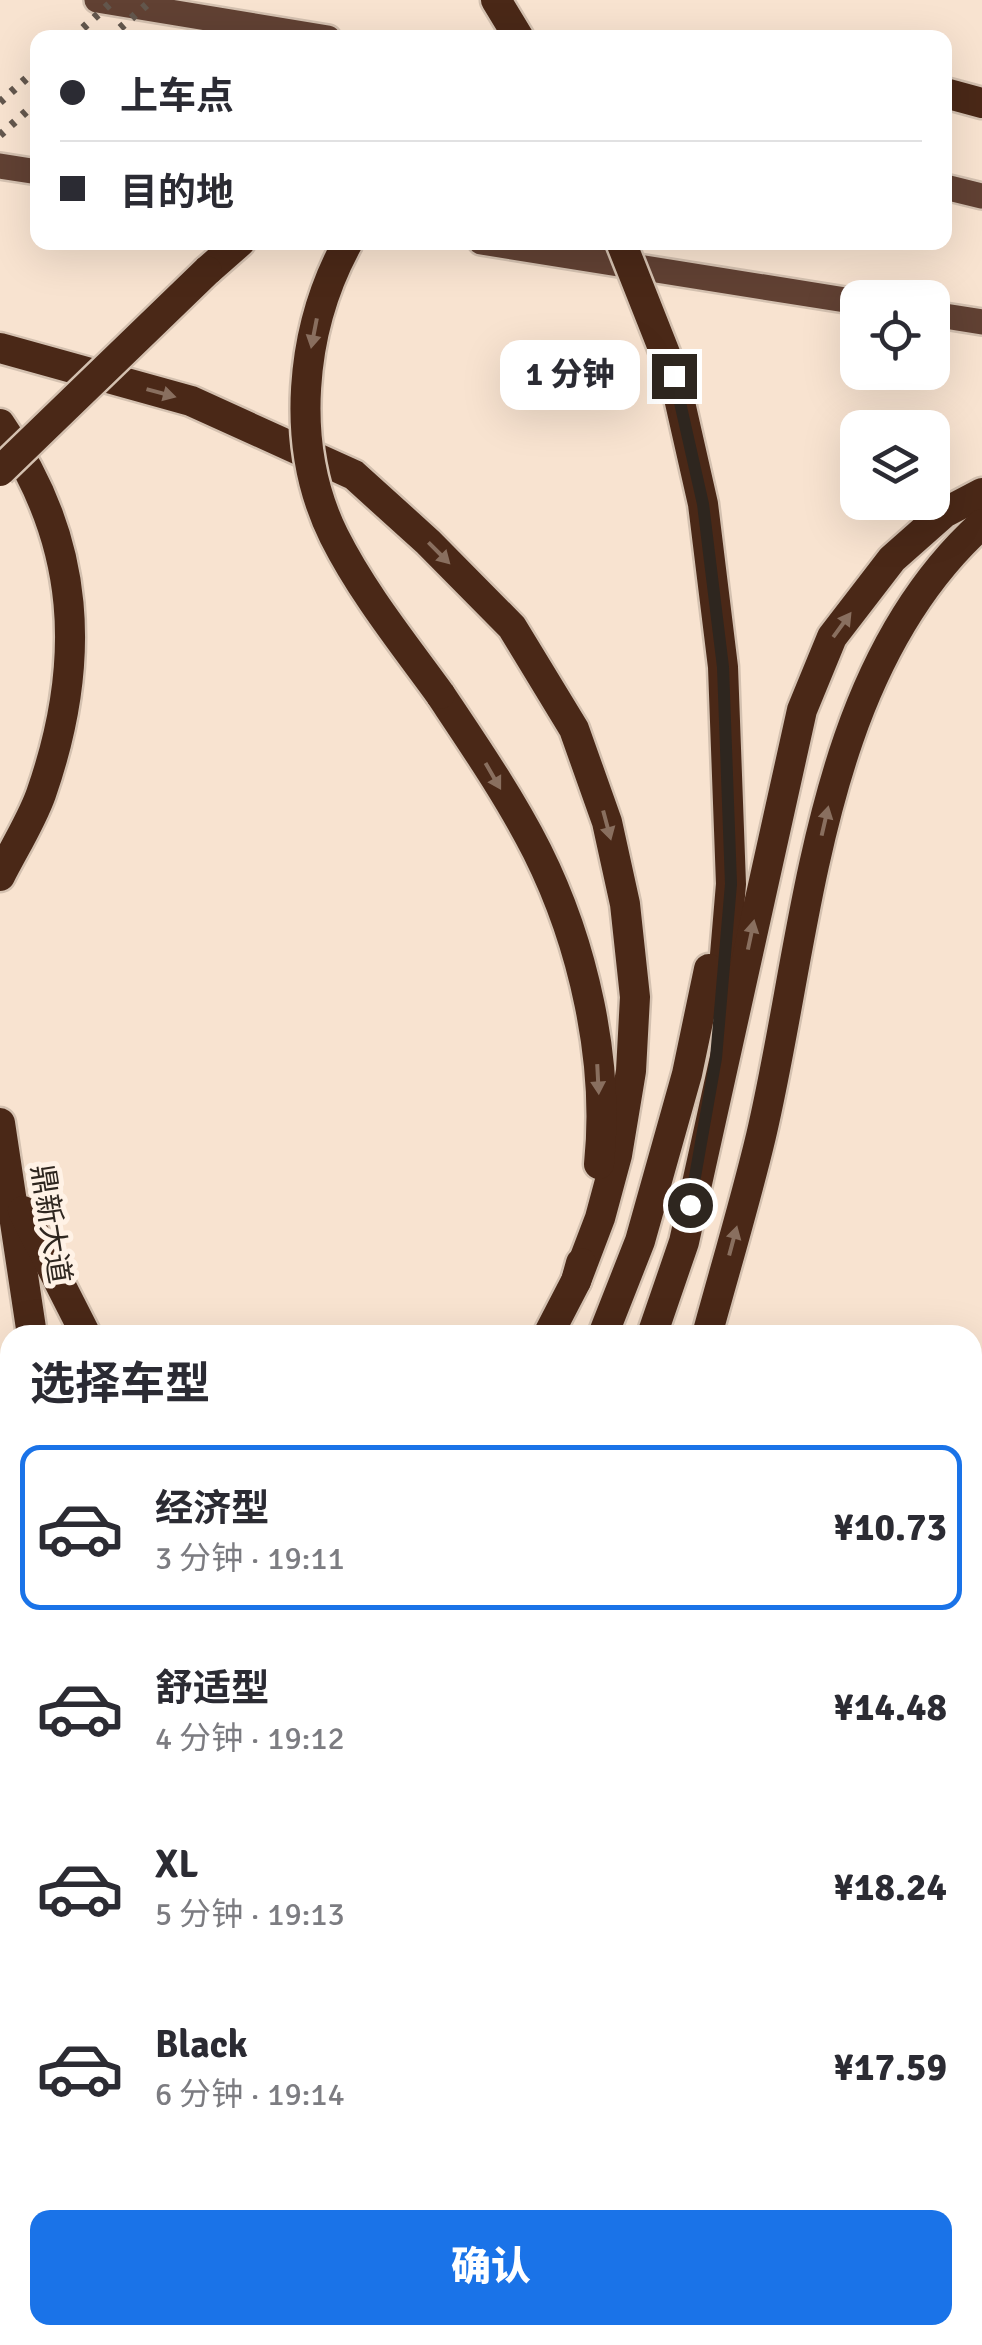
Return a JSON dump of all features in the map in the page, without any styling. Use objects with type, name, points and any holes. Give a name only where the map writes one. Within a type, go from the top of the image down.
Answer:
[{"type":"highway","points":[[496,0],[514,30]]},
{"type":"highway","points":[[952,94],[982,103]]},
{"type":"highway","points":[[0,470],[232,250]]},
{"type":"highway","points":[[345,250],[316,321],[305,385],[311,471],[334,534],[387,621],[483,758],[537,852],[570,936],[585,988],[597,1062],[601,1144],[594,1220],[576,1281]]},
{"type":"highway","points":[[625,250],[674,376],[703,504],[723,667],[731,884],[716,1058],[684,1242]]},
{"type":"highway","points":[[0,348],[191,401],[354,475],[428,542],[512,627],[574,729],[606,822],[625,904],[635,997],[630,1071],[617,1155],[600,1218],[576,1281],[553,1325]]},
{"type":"highway","points":[[0,424],[27,462],[54,523],[72,626],[65,708],[40,797],[0,876]]},
{"type":"highway","points":[[655,1325],[684,1242],[802,710],[832,637],[892,558],[944,514],[982,493]]},
{"type":"highway","points":[[710,1325],[761,1136],[826,815],[860,701],[901,623],[950,553],[982,524]]},
{"type":"highway","points":[[607,1325],[640,1241],[687,1074],[708,977],[720,866],[723,667]]},
{"type":"highway","name":"鼎新大道","points":[[0,1123],[30,1325]]},
{"type":"highway","points":[[8,1181],[81,1325]]},
{"type":"main road","points":[[97,0],[279,30]]},
{"type":"main road","points":[[0,166],[30,171]]},
{"type":"main road","points":[[952,189],[982,196]]},
{"type":"main road","points":[[532,250],[840,299]]},
{"type":"main road","points":[[950,317],[982,322]]},
{"type":"railway","points":[[81,30],[114,0]]},
{"type":"railway","points":[[118,30],[152,0]]},
{"type":"railway","points":[[0,102],[30,75]]},
{"type":"railway","points":[[0,135],[30,108]]},
{"type":"route","points":[[674,376],[703,504],[723,667],[731,884],[716,1058],[690,1205]]}]
